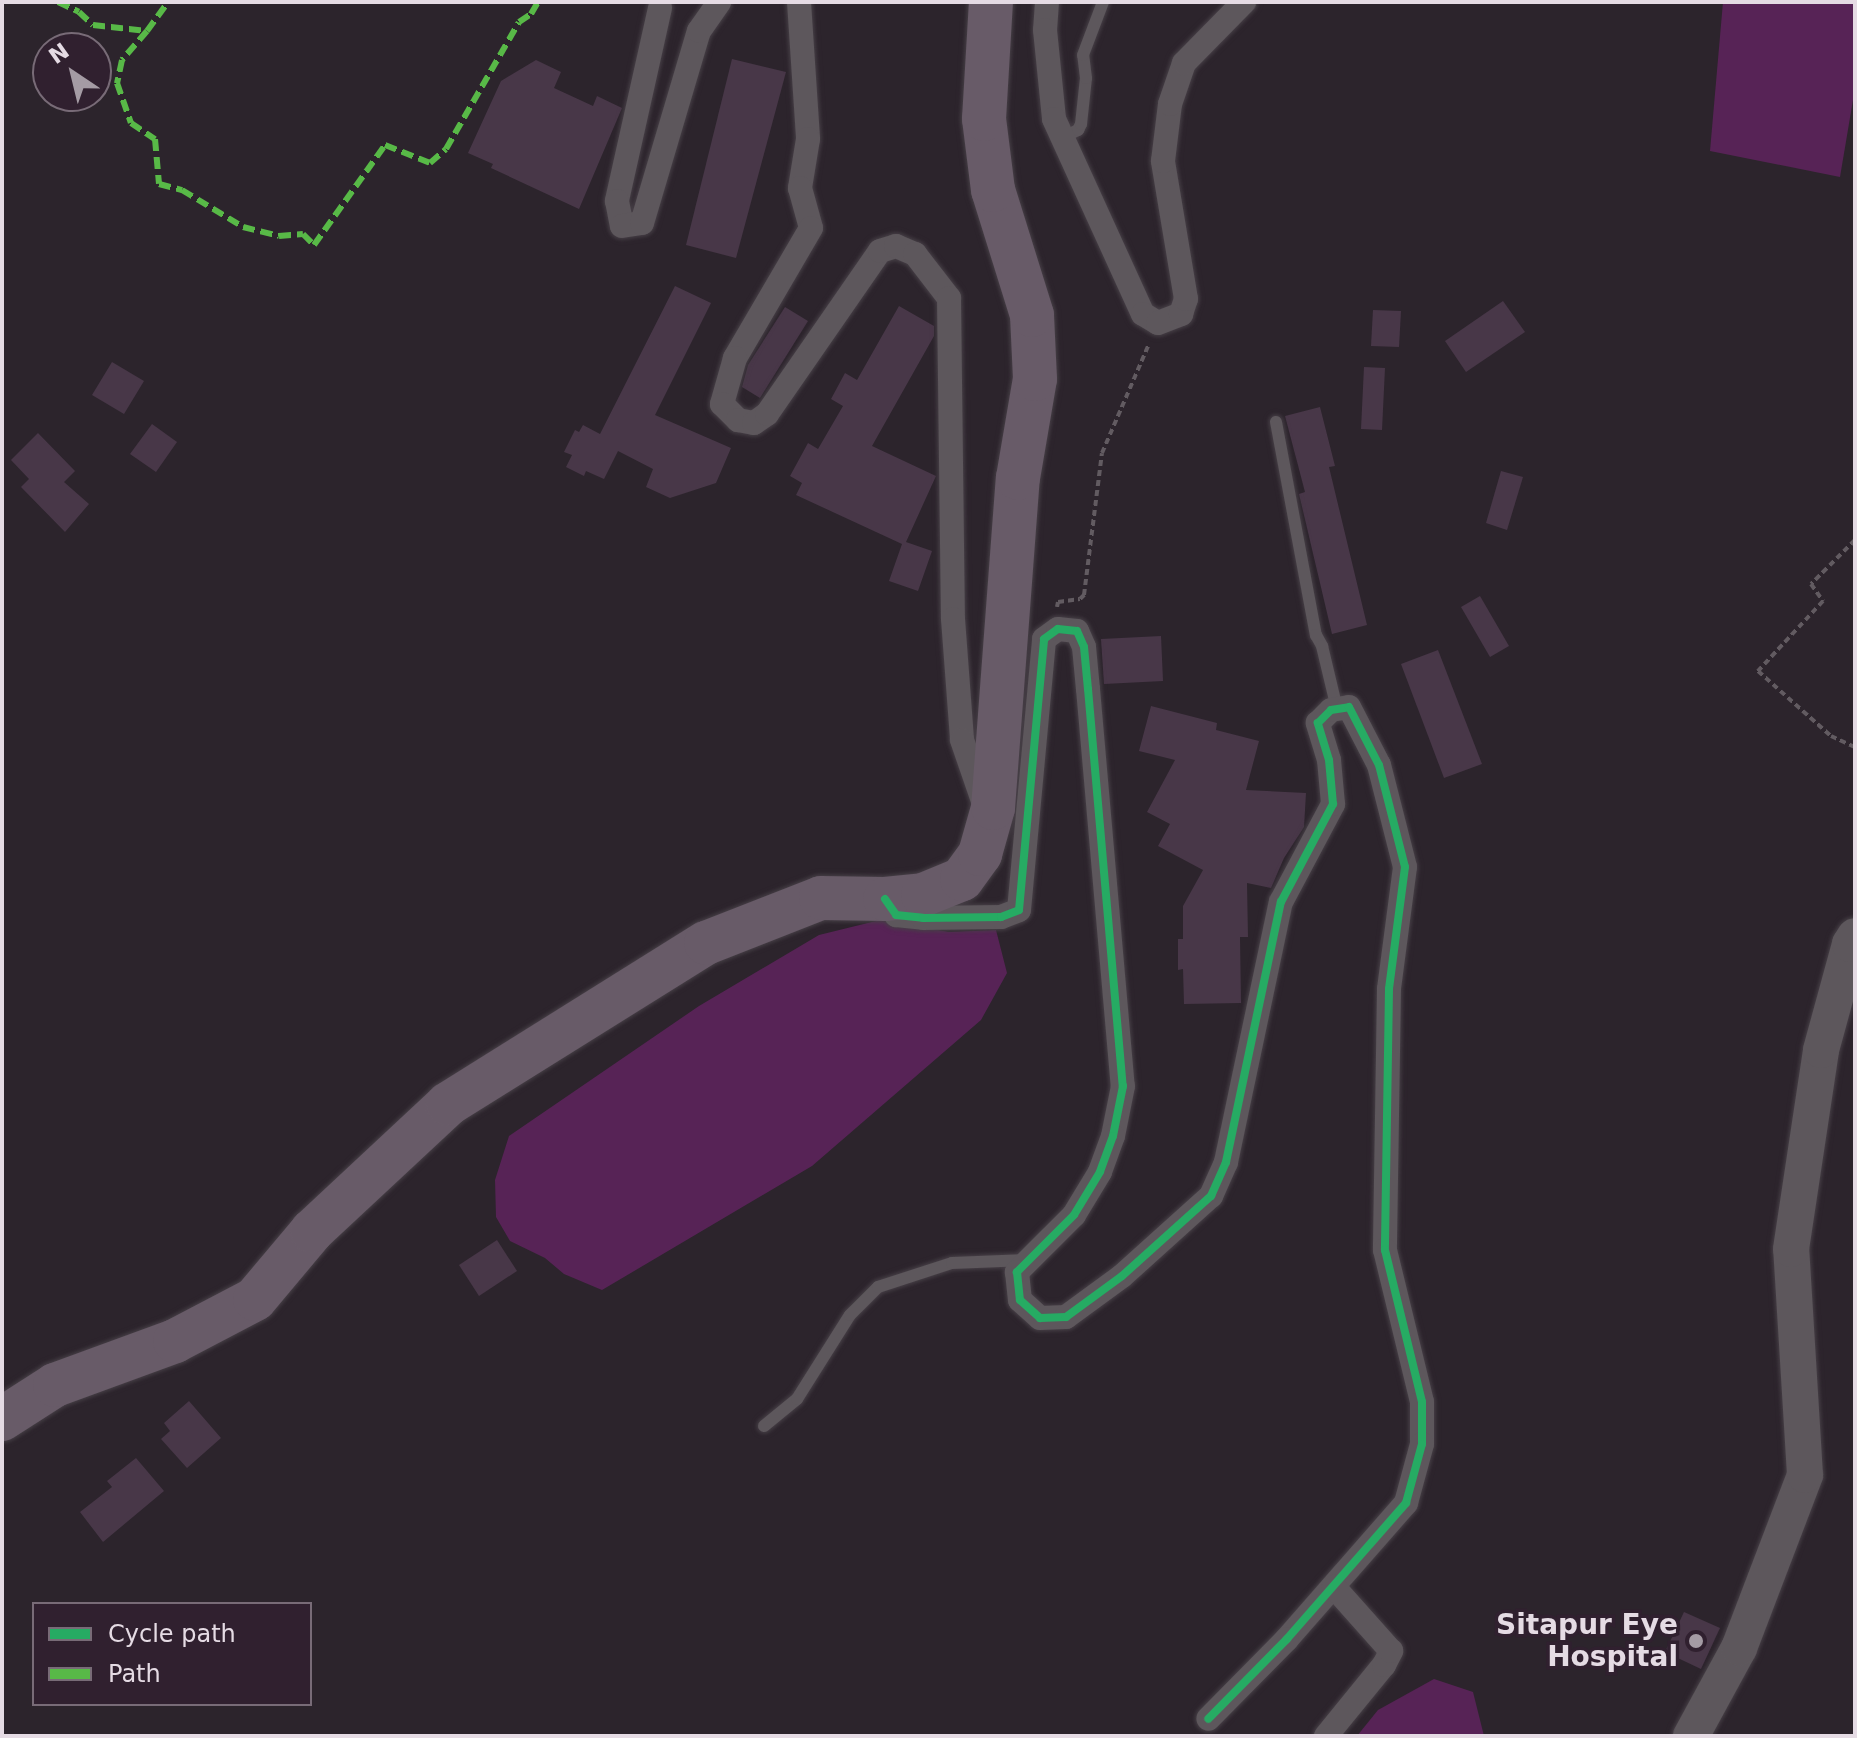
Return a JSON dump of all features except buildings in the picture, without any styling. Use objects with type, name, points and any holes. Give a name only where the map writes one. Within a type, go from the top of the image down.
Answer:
[{"type":"highway","points":[[2,1419],[55,1385],[175,1341],[255,1299],[312,1231],[448,1104],[706,943],[821,898],[885,899],[923,895],[962,879],[980,854],[989,822],[1018,478],[1035,379],[1032,315],[993,190],[984,119],[991,2]]},
{"type":"main road","points":[[1691,1736],[1739,1648],[1805,1475],[1791,1249],[1821,1050],[1850,944],[1855,936]]},
{"type":"street","points":[[660,8],[617,201],[622,226],[642,223],[699,31],[719,2]]},
{"type":"street","points":[[799,2],[808,139],[800,188],[811,228],[735,358],[722,404],[738,420],[754,423],[767,414],[880,251],[896,246],[915,254],[949,298],[953,619],[962,740],[989,822]]},
{"type":"street","points":[[1047,2],[1045,30],[1054,119],[1143,314],[1158,323],[1181,314],[1186,299],[1163,161],[1170,104],[1184,63],[1244,2]]},
{"type":"street","points":[[885,899],[896,915],[923,918],[1001,917],[1019,910],[1044,639],[1058,629],[1077,631],[1084,647],[1123,1086],[1113,1136],[1100,1172],[1074,1215],[1017,1272],[1020,1300],[1040,1318],[1066,1317],[1122,1276],[1211,1196],[1226,1162],[1281,902],[1333,804],[1329,760],[1318,723],[1337,709],[1349,707],[1357,716],[1379,765],[1405,867],[1389,989],[1385,1250],[1422,1402],[1422,1444],[1406,1503],[1334,1587],[1208,1719]]},
{"type":"street","points":[[1326,1736],[1384,1665],[1391,1651],[1334,1587]]},
{"type":"lane","points":[[1063,137],[1078,130],[1081,124],[1086,78],[1083,55],[1103,2]]},
{"type":"lane","points":[[1276,422],[1316,635],[1322,646],[1337,709]]},
{"type":"lane","points":[[764,1426],[797,1399],[850,1315],[878,1287],[952,1263],[1027,1260]]},
{"type":"path","points":[[1058,629],[1058,602],[1080,599],[1084,595],[1102,453],[1158,323]]},
{"type":"path","points":[[1855,540],[1811,584],[1823,601],[1758,671],[1831,736],[1855,747]]},
{"type":"shaded area","points":[[1723,2],[1855,2],[1855,88],[1840,177],[1710,151]]},
{"type":"shaded area","points":[[880,920],[949,932],[996,930],[1007,973],[981,1020],[812,1166],[602,1290],[564,1274],[545,1258],[510,1241],[496,1217],[495,1180],[509,1136],[699,1006],[819,935]]},
{"type":"shaded area","points":[[1434,1679],[1473,1692],[1484,1736],[1357,1736],[1378,1710]]},
{"type":"marked path","points":[[58,2],[79,12],[93,25],[147,31],[168,2]]},
{"type":"marked path","points":[[147,31],[122,60],[117,83],[131,123],[155,139],[159,184],[182,190],[243,227],[279,236],[303,234],[314,245],[385,145],[430,163],[446,149],[519,22],[531,14],[538,2]]},
{"type":"cycle path","points":[[885,899],[896,915],[923,918],[1001,917],[1019,910],[1044,639],[1058,629],[1077,631],[1084,647],[1123,1086],[1113,1136],[1100,1172],[1074,1215],[1017,1272],[1020,1300],[1040,1318],[1066,1317],[1122,1276],[1211,1196],[1226,1162],[1281,902],[1333,804],[1329,760],[1318,723],[1331,710],[1349,707],[1379,765],[1405,867],[1389,989],[1385,1250],[1422,1402],[1422,1444],[1406,1503],[1287,1639],[1208,1719]]},
{"type":"place","name":"Sitapur Eye Hospital","points":[[1696,1641]]}]
